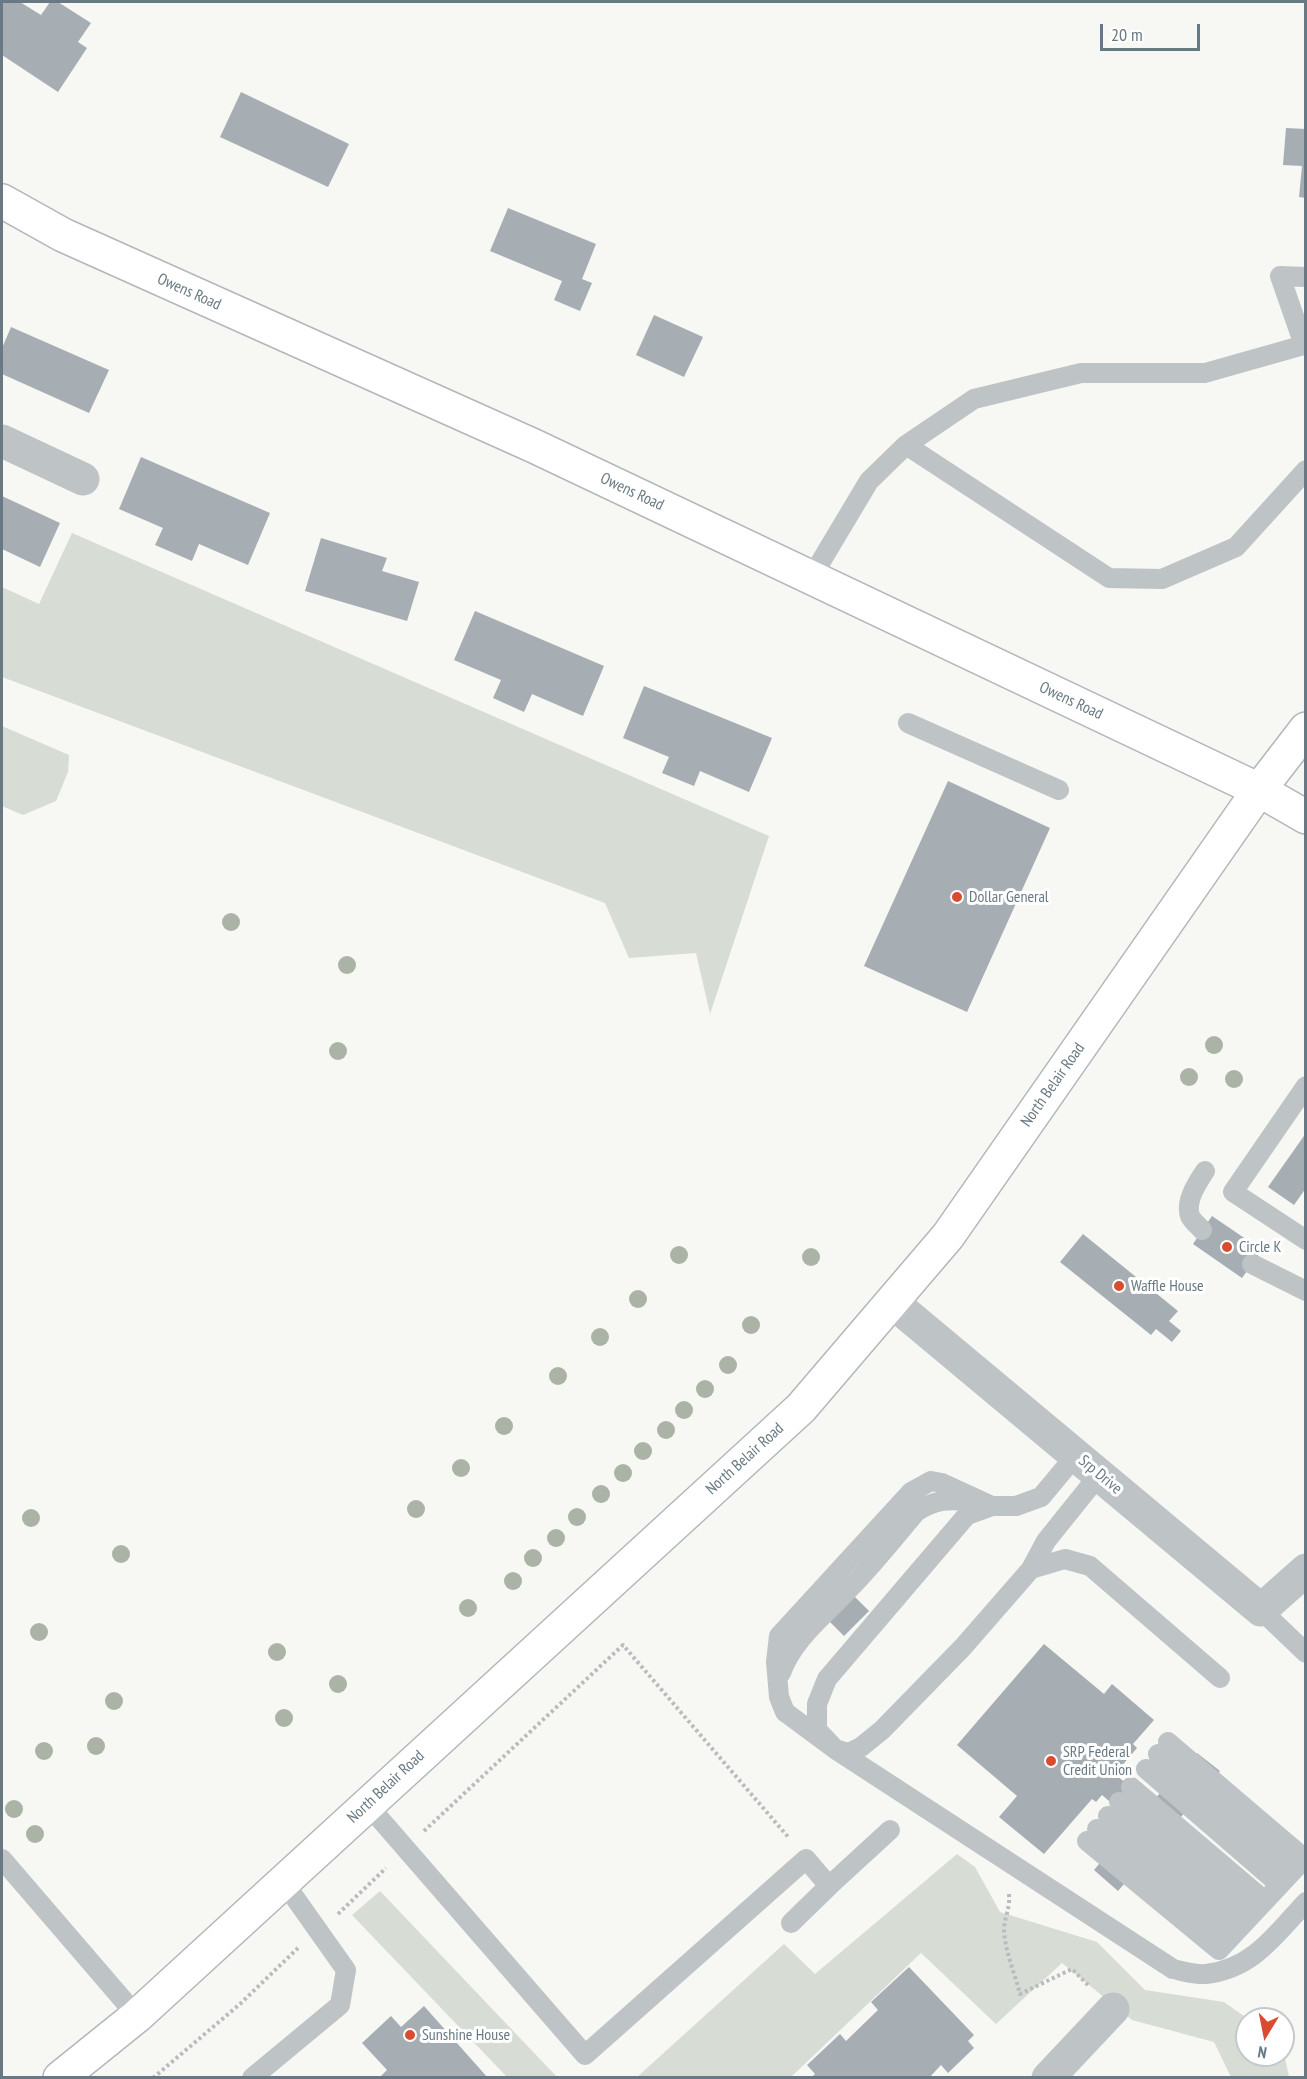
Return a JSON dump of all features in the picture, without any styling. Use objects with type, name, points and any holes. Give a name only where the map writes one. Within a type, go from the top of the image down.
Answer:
[{"type":"main road","name":"Owens Road","points":[[2,201],[63,235],[534,446],[1259,790],[1305,817]]},
{"type":"main road","name":"North Belair Road","points":[[60,2078],[137,2016],[801,1408],[948,1236],[1259,790],[1305,729]]},
{"type":"street","points":[[2,441],[83,479]]},
{"type":"street","name":"Srp Drive","points":[[892,1302],[1261,1610]]},
{"type":"street","points":[[1261,1610],[1305,1570]]},
{"type":"street","points":[[1048,2078],[1113,2009]]},
{"type":"lane","points":[[811,578],[869,481],[906,445],[974,399],[1080,373],[1205,373],[1305,347],[1280,276],[1305,277]]},
{"type":"lane","points":[[906,445],[1109,578],[1162,579],[1236,547],[1305,471]]},
{"type":"lane","points":[[908,723],[1059,790]]},
{"type":"lane","points":[[1305,1086],[1233,1192],[1305,1240]]},
{"type":"lane","points":[[1202,1230],[1190,1216],[1190,1202],[1194,1188],[1205,1171]]},
{"type":"lane","points":[[1252,1264],[1305,1291]]},
{"type":"lane","points":[[1088,1465],[1041,1497],[1016,1506],[992,1506],[962,1500],[940,1500],[916,1512],[850,1589],[790,1653],[781,1672],[778,1697],[785,1712],[835,1749],[1173,1969],[1204,1975],[1240,1965],[1261,1950],[1305,1902]]},
{"type":"lane","points":[[992,1506],[967,1515],[827,1679],[817,1704],[817,1730],[835,1749],[849,1753],[861,1747],[882,1730],[963,1647],[1031,1569],[1088,1465]]},
{"type":"lane","points":[[1031,1569],[1065,1559],[1090,1566],[1220,1678]]},
{"type":"lane","points":[[1261,1610],[1305,1653]]},
{"type":"lane","points":[[1295,1868],[1158,1755],[1295,1868]]},
{"type":"lane","points":[[367,1804],[585,2055],[806,1859],[829,1886]]},
{"type":"lane","points":[[1247,1920],[1109,1815],[1247,1920]]},
{"type":"lane","points":[[791,1923],[890,1830]]},
{"type":"lane","points":[[2,1859],[137,2016]]},
{"type":"lane","points":[[1247,1920],[1295,1868]]},
{"type":"lane","points":[[252,2078],[340,2005],[346,1970],[283,1881]]},
{"type":"path","points":[[623,1645],[806,1859]]},
{"type":"path","points":[[991,1849],[988,1861],[1008,1892],[1010,1907],[1004,1927],[1020,1994],[1072,1969],[1113,2009]]},
{"type":"shaded area","points":[[72,533],[769,836],[710,1014],[696,953],[629,958],[605,903],[2,677],[2,587],[39,604]]},
{"type":"shaded area","points":[[2,726],[69,755],[68,772],[56,801],[23,815],[2,806]]},
{"type":"shaded area","points":[[957,1854],[975,1867],[1000,1912],[1097,1942],[1145,1990],[1224,2002],[1235,2010],[1235,2067],[1287,2067],[1289,2077],[1231,2077],[1214,2042],[1132,2020],[1062,1963],[996,2024],[921,1953],[791,2077],[636,2078],[784,1944],[815,1974]]},
{"type":"shaded area","points":[[380,1891],[557,2077],[507,2077],[352,1915]]},
{"type":"building","points":[[2,2],[20,2],[41,15],[50,2],[58,2],[91,23],[78,42],[87,48],[58,92],[2,55]]},
{"type":"building","points":[[241,92],[349,144],[328,187],[220,137]]},
{"type":"building","points":[[1286,128],[1306,129],[1306,198],[1299,197],[1302,166],[1283,165]]},
{"type":"building","points":[[508,208],[596,244],[582,279],[592,283],[580,311],[554,300],[562,281],[490,251]]},
{"type":"building","points":[[654,315],[703,337],[684,377],[636,355]]},
{"type":"building","points":[[11,327],[109,370],[89,413],[2,374],[2,348]]},
{"type":"building","points":[[141,457],[270,513],[248,565],[199,544],[192,561],[155,545],[163,528],[119,509]]},
{"type":"building","points":[[2,496],[60,523],[40,567],[2,549]]},
{"type":"building","points":[[321,538],[387,558],[382,571],[419,582],[407,621],[305,591]]},
{"type":"building","points":[[475,611],[604,666],[583,716],[532,694],[524,712],[493,698],[501,680],[454,660]]},
{"type":"building","points":[[644,686],[772,738],[749,792],[700,771],[694,786],[662,773],[669,757],[623,738]]},
{"type":"building","name":"Dollar General","points":[[948,781],[1050,828],[967,1012],[864,966]]},
{"type":"building","name":"Circle K","points":[[1306,1133],[1306,1188],[1294,1205],[1268,1187]]},
{"type":"building","name":"Circle K","points":[[1212,1216],[1262,1250],[1242,1278],[1193,1244]]},
{"type":"building","name":"Waffle House","points":[[1083,1234],[1178,1311],[1169,1321],[1181,1331],[1172,1342],[1156,1329],[1151,1335],[1060,1262]]},
{"type":"building","points":[[846,1588],[869,1611],[844,1636],[821,1613]]},
{"type":"building","name":"SRP Federal Credit Union","points":[[1044,1644],[1104,1694],[1112,1684],[1154,1720],[1133,1744],[1137,1748],[1120,1768],[1123,1770],[1117,1776],[1151,1803],[1197,1753],[1220,1771],[1118,1891],[1094,1870],[1134,1822],[1102,1795],[1096,1802],[1092,1799],[1044,1854],[999,1817],[1017,1796],[957,1745]]},
{"type":"building","points":[[909,1967],[974,2035],[968,2041],[974,2048],[948,2073],[941,2065],[929,2078],[811,2078],[815,2074],[807,2065],[840,2034],[846,2041],[878,2010],[871,2002]]},
{"type":"building","name":"Sunshine House","points":[[424,2006],[488,2078],[379,2078],[387,2070],[362,2043],[391,2016],[401,2027]]},
{"type":"place","name":"Dollar General","points":[[957,897]]},
{"type":"place","name":"Circle K","points":[[1227,1247]]},
{"type":"place","name":"Waffle House","points":[[1119,1286]]},
{"type":"place","name":"SRP Federal Credit Union","points":[[1051,1761]]},
{"type":"place","name":"Sunshine House","points":[[410,2035]]}]
